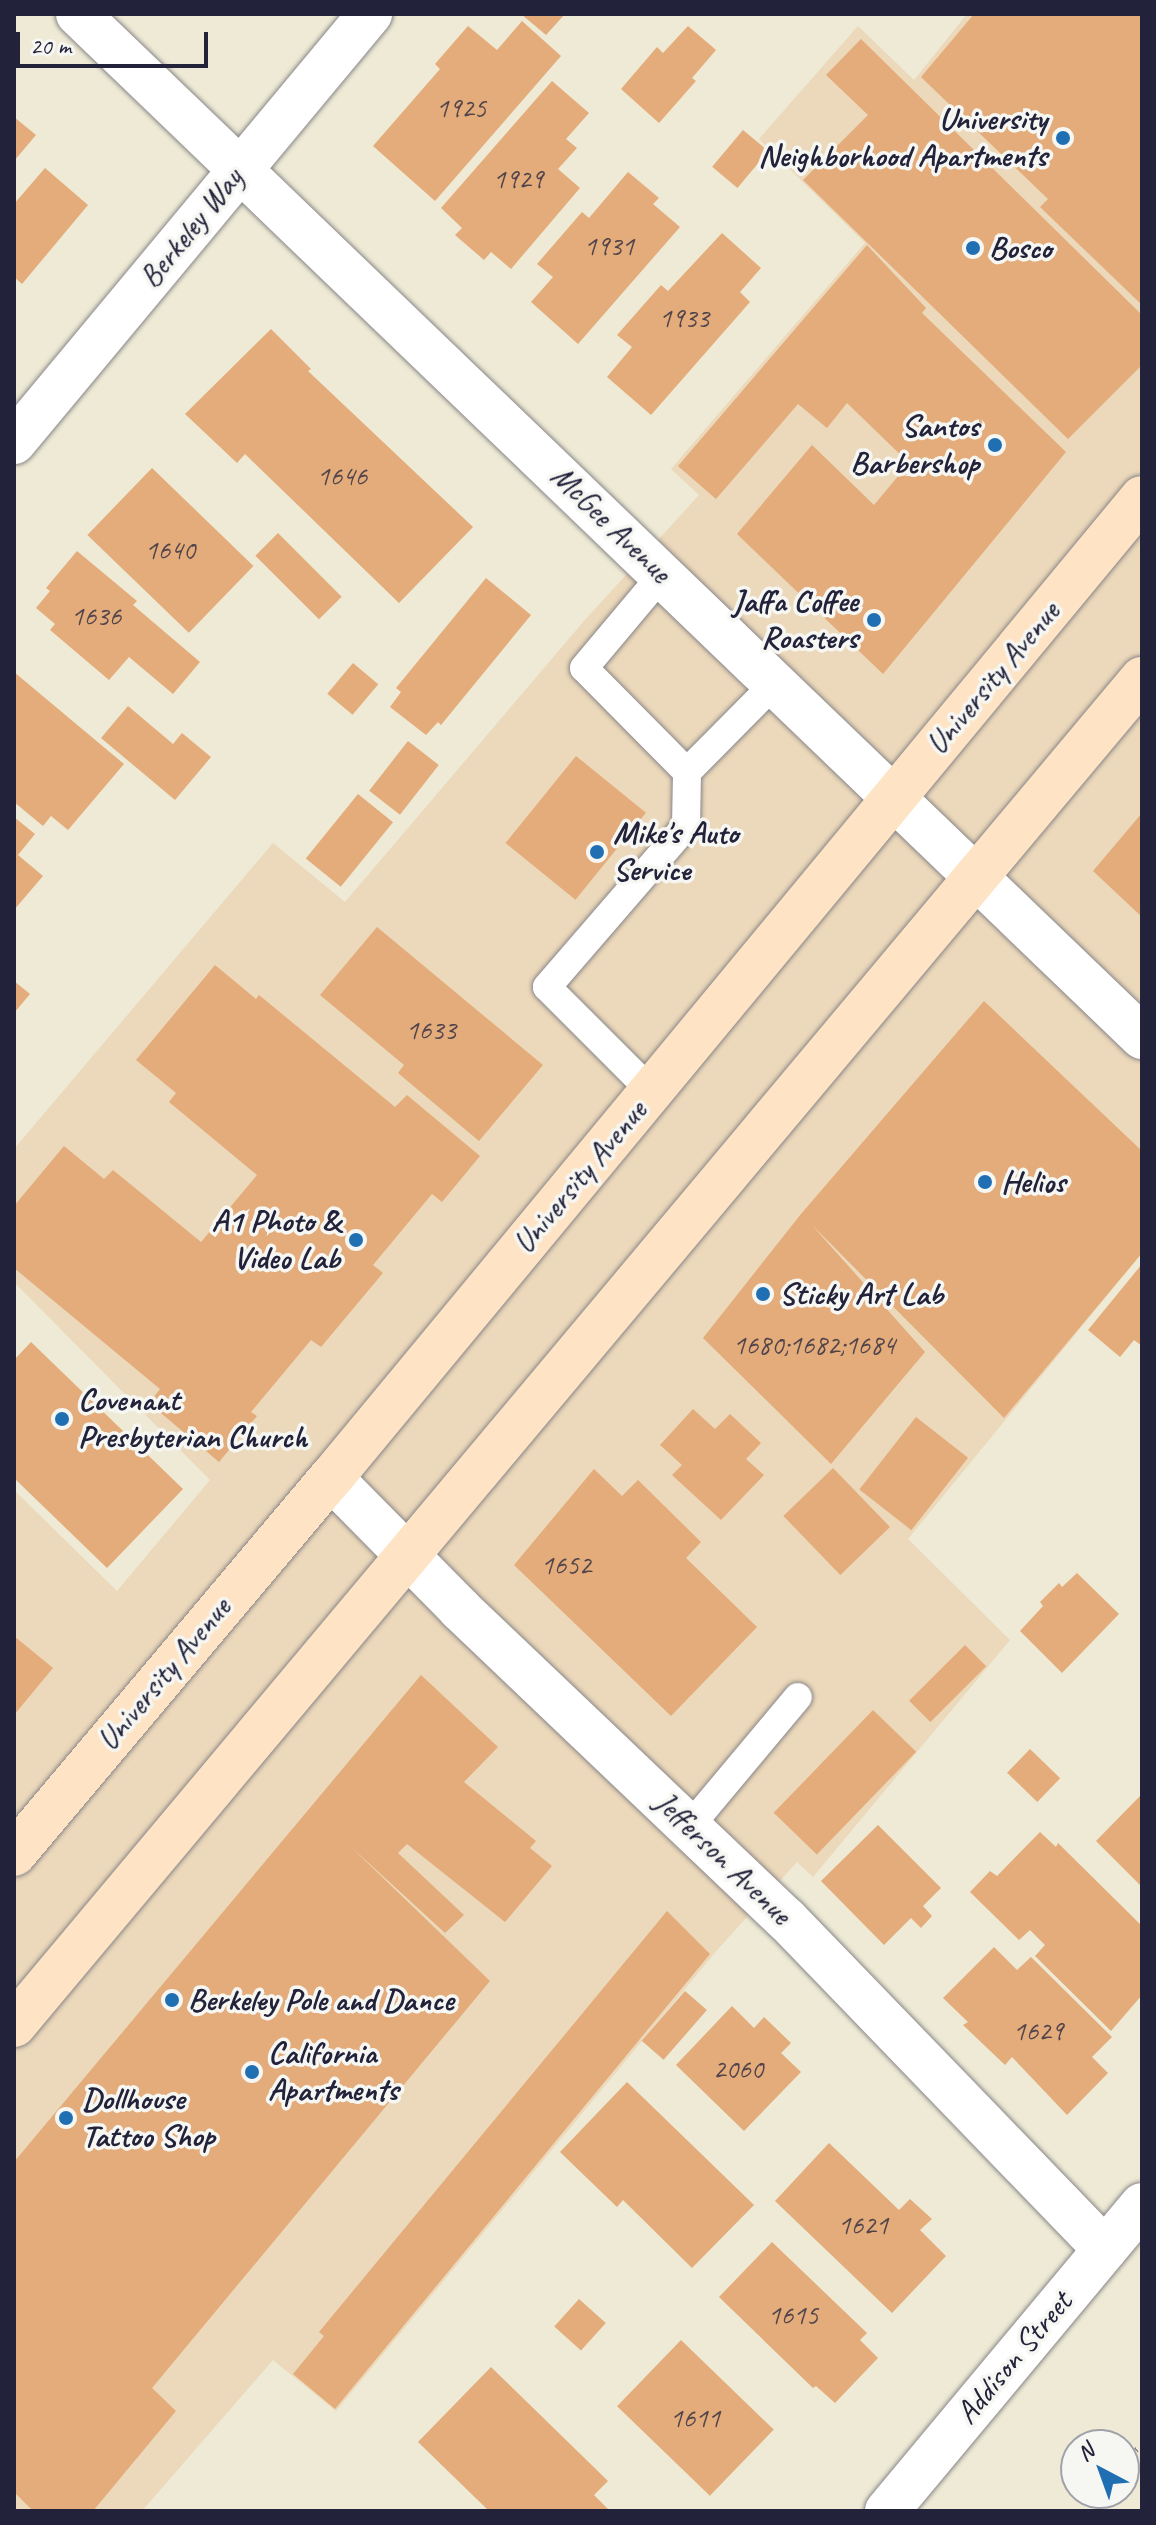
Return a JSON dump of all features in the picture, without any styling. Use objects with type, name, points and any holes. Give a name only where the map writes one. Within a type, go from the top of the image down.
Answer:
[{"type":"main road","name":"University Avenue","points":[[14,1854],[331,1478],[1142,498]]},
{"type":"main road","points":[[14,2025],[1142,679]]},
{"type":"street","name":"McGee Avenue","points":[[78,14],[1142,1037]]},
{"type":"street","name":"Berkeley Way","points":[[14,442],[370,14]]},
{"type":"street","name":"Jefferson Avenue","points":[[331,1478],[786,1919],[1105,2249]]},
{"type":"street","name":"Addison Street","points":[[887,2511],[1142,2205]]},
{"type":"lane","points":[[663,574],[584,668],[687,772]]},
{"type":"lane","points":[[651,1091],[547,987],[686,826],[687,772],[776,682]]},
{"type":"lane","points":[[690,1826],[798,1697]]},
{"type":"shaded area","points":[[967,14],[1142,14],[1142,1253],[908,1539],[1010,1640],[813,1877],[797,1862],[718,1949],[336,2411],[273,2360],[142,2511],[14,2511],[14,1490],[117,1591],[210,1480],[14,1282],[14,1149],[273,843],[345,902],[584,621],[699,495],[671,469],[865,243],[759,139],[858,26],[914,80]]},
{"type":"building","points":[[521,14],[565,14],[546,35]]},
{"type":"building","name":"University Neighborhood Apartments","points":[[974,14],[1142,14],[1142,305],[1040,207],[1048,199],[921,77]]},
{"type":"building","points":[[522,21],[561,56],[435,201],[373,146],[440,69],[435,64],[468,26],[497,50]]},
{"type":"building","points":[[688,26],[716,50],[692,78],[696,81],[659,123],[621,89],[657,47],[663,53]]},
{"type":"building","name":"Bosco","points":[[861,39],[1142,315],[1142,365],[1068,439],[803,180],[868,115],[826,75]]},
{"type":"building","points":[[552,81],[589,113],[566,139],[577,148],[558,169],[580,188],[511,269],[491,252],[484,260],[455,235],[462,228],[441,208]]},
{"type":"building","points":[[14,117],[36,135],[14,161]]},
{"type":"building","points":[[743,130],[768,151],[737,188],[712,167]]},
{"type":"building","points":[[45,168],[88,205],[22,284],[14,277],[14,204]]},
{"type":"building","points":[[628,172],[659,198],[653,204],[680,227],[578,344],[531,302],[553,277],[537,264],[582,212],[589,218]]},
{"type":"building","points":[[722,233],[761,268],[740,292],[750,302],[651,415],[607,377],[632,347],[617,335],[661,285],[668,291]]},
{"type":"building","points":[[867,245],[926,308],[922,313],[1066,452],[883,674],[737,534],[812,445],[874,505],[909,463],[847,403],[827,428],[798,404],[716,499],[678,466]]},
{"type":"building","points":[[271,329],[311,369],[308,371],[473,527],[399,603],[245,454],[237,463],[185,414]]},
{"type":"building","points":[[152,468],[253,566],[189,633],[87,535]]},
{"type":"building","points":[[278,533],[342,597],[319,619],[255,556]]},
{"type":"building","points":[[77,551],[137,601],[133,605],[200,662],[173,694],[129,657],[109,680],[50,630],[55,624],[36,608],[50,591],[46,588]]},
{"type":"building","points":[[486,578],[531,615],[441,725],[438,722],[426,735],[390,707],[401,692],[396,688]]},
{"type":"building","points":[[353,663],[378,684],[353,715],[327,694]]},
{"type":"building","points":[[14,672],[124,764],[68,830],[51,816],[43,826],[14,802]]},
{"type":"building","points":[[128,706],[173,744],[182,733],[211,757],[175,800],[101,738]]},
{"type":"building","points":[[408,741],[439,765],[400,815],[369,791]]},
{"type":"building","points":[[576,756],[646,813],[575,900],[506,843]]},
{"type":"building","points":[[358,794],[393,822],[341,887],[306,859]]},
{"type":"building","points":[[1142,813],[1142,917],[1093,871]]},
{"type":"building","points":[[14,817],[35,834],[18,855],[43,876],[14,910]]},
{"type":"building","points":[[377,927],[543,1065],[479,1141],[398,1073],[404,1065],[320,995]]},
{"type":"building","points":[[215,965],[256,999],[259,995],[395,1107],[407,1095],[480,1156],[442,1202],[432,1194],[373,1265],[383,1273],[321,1347],[311,1340],[251,1412],[257,1416],[219,1462],[149,1403],[160,1389],[14,1268],[14,1206],[64,1146],[104,1179],[113,1170],[201,1242],[257,1175],[169,1102],[176,1093],[136,1060]]},
{"type":"building","points":[[14,981],[30,994],[14,1013]]},
{"type":"building","name":"Helios","points":[[984,1001],[1142,1151],[1142,1253],[1004,1418],[811,1224],[925,1352],[831,1464],[703,1338],[801,1214]]},
{"type":"building","points":[[1142,1264],[1142,1346],[1134,1340],[1120,1357],[1088,1330]]},
{"type":"building","name":"Covenant Presbyterian Church","points":[[31,1342],[183,1489],[107,1568],[14,1478],[14,1360]]},
{"type":"building","points":[[693,1409],[715,1429],[730,1414],[761,1443],[746,1459],[764,1475],[721,1520],[672,1475],[682,1465],[660,1445]]},
{"type":"building","points":[[916,1417],[968,1458],[911,1530],[859,1489]]},
{"type":"building","points":[[833,1468],[890,1527],[840,1575],[783,1516]]},
{"type":"building","points":[[594,1469],[622,1496],[638,1480],[701,1542],[686,1558],[757,1627],[671,1716],[514,1565]]},
{"type":"building","points":[[1077,1573],[1119,1614],[1062,1673],[1020,1631],[1043,1606],[1040,1602],[1059,1583],[1062,1587]]},
{"type":"building","points":[[14,1636],[53,1668],[14,1715]]},
{"type":"building","points":[[965,1645],[986,1666],[930,1722],[909,1701]]},
{"type":"building","name":"California Apartments","points":[[421,1675],[498,1747],[464,1782],[536,1841],[530,1848],[552,1866],[505,1922],[407,1844],[398,1853],[464,1915],[445,1933],[349,1845],[490,1981],[152,2388],[176,2411],[93,2511],[33,2511],[14,2492],[14,2162]]},
{"type":"building","points":[[873,1710],[916,1752],[817,1855],[774,1813]]},
{"type":"building","points":[[1030,1749],[1060,1778],[1037,1802],[1007,1773]]},
{"type":"building","points":[[1142,1794],[1142,1887],[1096,1841]]},
{"type":"building","points":[[878,1825],[941,1888],[923,1906],[932,1916],[921,1928],[911,1918],[884,1945],[821,1881]]},
{"type":"building","points":[[1040,1832],[1056,1847],[1058,1843],[1142,1926],[1142,1995],[1111,2031],[1035,1956],[1045,1945],[1030,1930],[1019,1940],[970,1892],[990,1871],[997,1876]]},
{"type":"building","points":[[667,1911],[710,1954],[335,2409],[293,2374],[324,2336],[319,2332]]},
{"type":"building","points":[[994,1947],[1017,1970],[1031,1957],[1112,2037],[1092,2057],[1108,2073],[1067,2115],[1012,2057],[1005,2065],[963,2025],[968,2022],[943,1998]]},
{"type":"building","points":[[685,1991],[707,2010],[664,2060],[642,2041]]},
{"type":"building","points":[[732,2006],[754,2028],[764,2017],[791,2043],[781,2053],[801,2072],[744,2131],[676,2065]]},
{"type":"building","points":[[627,2082],[754,2205],[692,2268],[623,2200],[617,2207],[560,2152]]},
{"type":"building","points":[[829,2143],[899,2210],[910,2199],[932,2219],[920,2230],[946,2256],[892,2313],[775,2201]]},
{"type":"building","points":[[772,2242],[867,2333],[860,2340],[878,2358],[835,2403],[816,2386],[813,2388],[719,2297]]},
{"type":"building","points":[[579,2299],[606,2323],[581,2351],[554,2326]]},
{"type":"building","points":[[681,2340],[774,2430],[710,2496],[617,2406]]},
{"type":"building","points":[[491,2367],[608,2481],[594,2495],[610,2511],[489,2511],[418,2442]]},
{"type":"place","name":"University Neighborhood Apartments","points":[[1063,138]]},
{"type":"place","name":"Bosco","points":[[973,248]]},
{"type":"place","name":"Santos Barbershop","points":[[995,445]]},
{"type":"place","name":"Jaffa Coffee Roasters","points":[[874,620]]},
{"type":"place","name":"Mike's Auto Service","points":[[597,852]]},
{"type":"place","name":"Helios","points":[[985,1182]]},
{"type":"place","name":"A1 Photo & Video Lab","points":[[356,1240]]},
{"type":"place","name":"Sticky Art Lab","points":[[763,1294]]},
{"type":"place","name":"Covenant Presbyterian Church","points":[[62,1419]]},
{"type":"place","name":"Berkeley Pole and Dance","points":[[172,2000]]},
{"type":"place","name":"California Apartments","points":[[252,2072]]},
{"type":"place","name":"Dollhouse Tattoo Shop","points":[[66,2118]]}]
